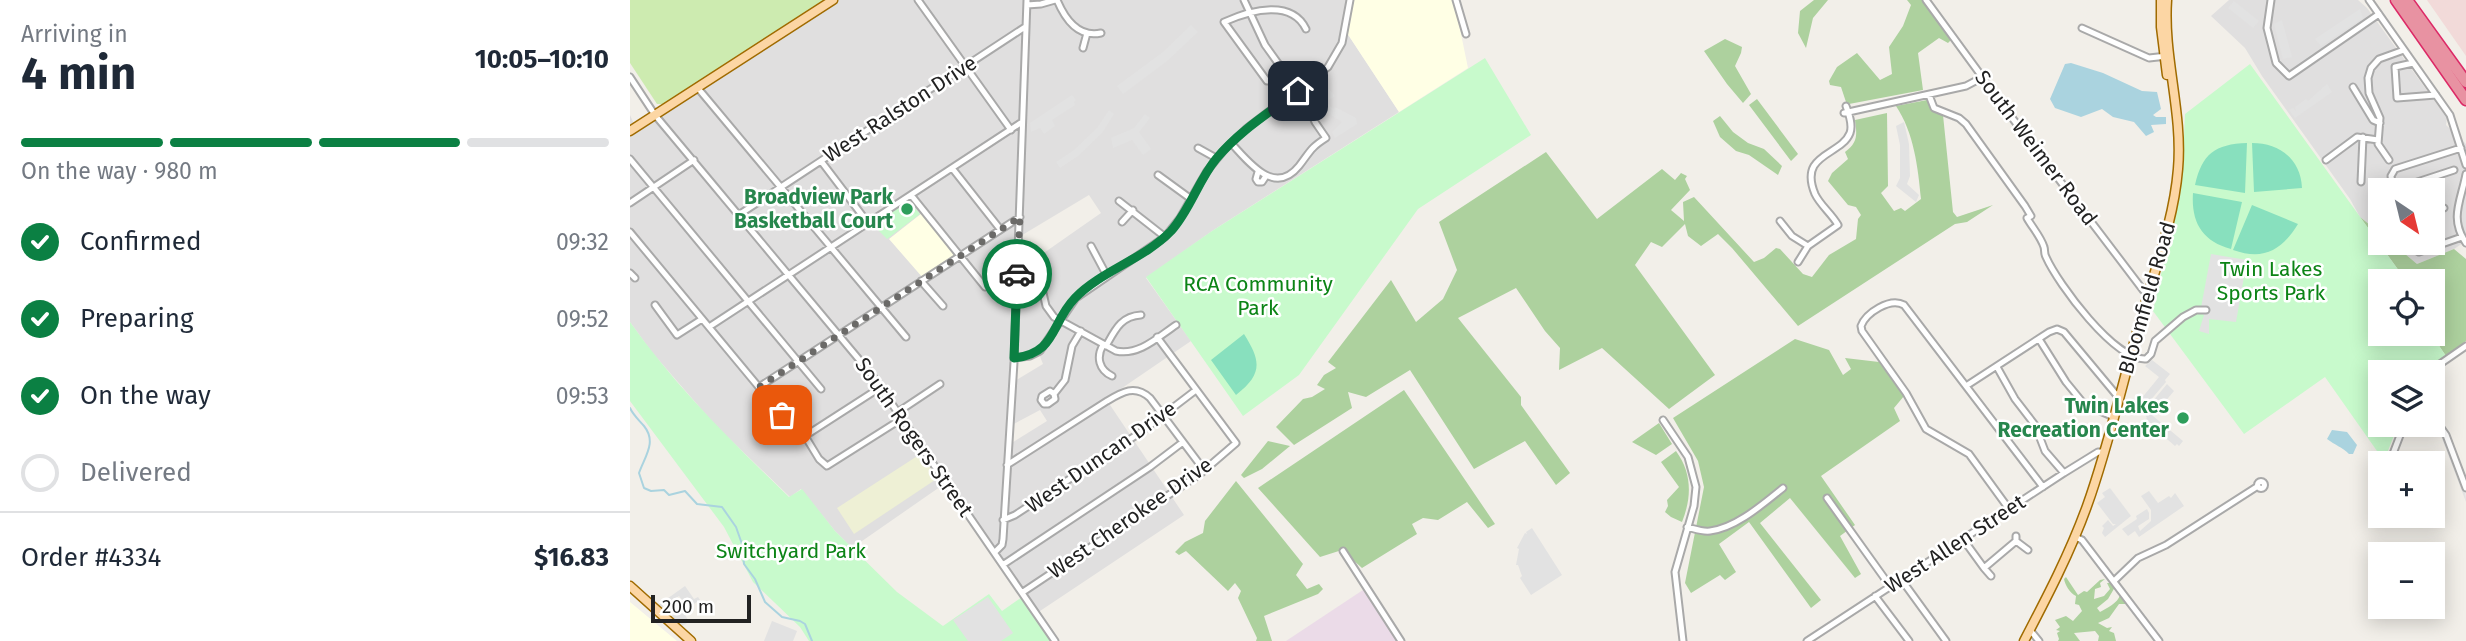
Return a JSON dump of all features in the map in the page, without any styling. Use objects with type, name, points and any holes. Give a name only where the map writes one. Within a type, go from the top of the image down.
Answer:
[{"type":"highway","points":[[2388,0],[2426,43]]},
{"type":"highway","points":[[2396,0],[2466,100]]},
{"type":"highway","points":[[2409,0],[2466,82]]},
{"type":"main road","points":[[630,131],[834,0]]},
{"type":"main road","name":"Bloomfield Road","points":[[2024,641],[2052,589],[2075,537],[2104,452],[2172,207],[2178,177],[2179,136],[2161,27],[2161,0]]},
{"type":"main road","name":"Bloomfield Road","points":[[2167,0],[2167,56]]},
{"type":"main road","points":[[630,586],[680,636],[691,641]]},
{"type":"street","points":[[918,0],[1011,130]]},
{"type":"street","points":[[996,552],[1003,543],[1014,358],[1027,2],[1041,5],[1056,0],[1067,20],[1087,33],[1101,33]]},
{"type":"street","points":[[1231,143],[1258,172],[1279,177],[1292,172],[1310,149],[1326,138],[1298,91],[1265,46],[1244,0]]},
{"type":"street","points":[[1014,358],[1030,356],[1040,351],[1076,298],[1165,237],[1180,218],[1216,158],[1247,128],[1323,72],[1337,54],[1345,33],[1350,0]]},
{"type":"street","points":[[1456,0],[1466,34]]},
{"type":"street","name":"South Weimer Road","points":[[1926,0],[2143,290],[2148,293]]},
{"type":"street","points":[[2271,0],[2267,28],[2276,63],[2290,76],[2379,14]]},
{"type":"street","points":[[2369,0],[2450,115],[2466,165]]},
{"type":"street","points":[[1272,2],[1224,22],[1267,81],[1273,81],[1285,73]]},
{"type":"street","points":[[1289,4],[1306,29]]},
{"type":"street","name":"West Ralston Drive","points":[[740,214],[1025,27]]},
{"type":"street","points":[[2082,28],[2149,58],[2167,56]]},
{"type":"street","points":[[1083,48],[1087,33]]},
{"type":"street","points":[[2389,160],[2379,147],[2379,112],[2368,91],[2368,74],[2379,59],[2404,50]]},
{"type":"street","points":[[2413,62],[2395,66],[2397,97],[2436,95]]},
{"type":"street","points":[[1798,262],[1808,246],[1838,225],[1816,196],[1811,175],[1818,160],[1849,136],[1851,126],[1846,110],[1966,86],[1983,76]]},
{"type":"street","name":"South Rogers Street","points":[[630,77],[655,115],[740,214],[881,387],[1055,641]]},
{"type":"street","points":[[697,87],[906,337]]},
{"type":"street","points":[[2353,87],[2374,121],[2380,123]]},
{"type":"street","points":[[1928,94],[1934,108],[1959,118],[1966,124],[2025,206],[2031,216],[2027,218],[2045,249],[2045,256],[2070,295],[2110,341],[2130,355],[2146,359],[2151,354],[2155,341],[2183,317],[2196,310],[2206,310]]},
{"type":"street","points":[[709,327],[1022,122]]},
{"type":"street","points":[[2361,182],[2362,137]]},
{"type":"street","points":[[2326,160],[2355,138],[2378,140]]},
{"type":"street","points":[[1198,148],[1216,158]]},
{"type":"street","points":[[2392,178],[2395,169],[2461,148]]},
{"type":"street","points":[[630,159],[821,389]]},
{"type":"street","points":[[630,203],[694,160]]},
{"type":"street","points":[[821,161],[868,223]]},
{"type":"street","points":[[952,168],[1000,229]]},
{"type":"street","points":[[2430,178],[2454,170]]},
{"type":"street","points":[[2445,245],[2464,240],[2456,215],[2463,196],[2466,174]]},
{"type":"street","points":[[1158,175],[1191,199]]},
{"type":"street","points":[[911,195],[985,286]]},
{"type":"street","points":[[1119,201],[1165,237]]},
{"type":"street","points":[[1122,222],[1133,210]]},
{"type":"street","points":[[759,387],[1020,217]]},
{"type":"street","points":[[1780,221],[1791,236],[1808,246]]},
{"type":"street","points":[[630,232],[782,415]]},
{"type":"street","points":[[1091,246],[1107,276]]},
{"type":"street","points":[[630,272],[635,278]]},
{"type":"street","points":[[921,281],[943,306]]},
{"type":"street","points":[[1041,284],[1047,309],[1054,317],[1120,352],[1130,352],[1176,326]]},
{"type":"street","points":[[2008,509],[1969,454],[1926,429],[1906,393],[1862,331],[1864,319],[1888,303],[1896,301],[1904,305],[2043,487]]},
{"type":"street","points":[[655,305],[677,335],[702,319]]},
{"type":"street","points":[[1112,376],[1105,372],[1099,354],[1121,322],[1141,315]]},
{"type":"street","points":[[1966,386],[2049,331],[2057,329],[2064,332],[2119,398]]},
{"type":"street","points":[[1054,394],[1065,380],[1072,346],[1081,331]]},
{"type":"street","points":[[1157,337],[1196,390]]},
{"type":"street","points":[[2039,339],[2066,382],[2084,404],[2114,417]]},
{"type":"street","points":[[2445,361],[2466,346]]},
{"type":"street","points":[[1997,367],[2035,425],[2045,451],[2064,473]]},
{"type":"street","points":[[898,412],[940,384]]},
{"type":"street","points":[[881,387],[805,436],[818,459],[827,466],[902,418]]},
{"type":"street","points":[[1007,465],[1126,390],[1137,390],[1150,398],[1204,470]]},
{"type":"street","name":"West Duncan Drive","points":[[1003,520],[1015,515],[1196,390]]},
{"type":"street","name":"West Cherokee Drive","points":[[1023,592],[1204,470],[1236,443],[1196,390]]},
{"type":"street","points":[[1664,420],[1688,457],[1693,471],[1695,496],[1675,572],[1683,641]]},
{"type":"street","points":[[2445,434],[2466,488]]},
{"type":"street","points":[[1004,564],[1183,442]]},
{"type":"street","name":"West Allen Street","points":[[1807,641],[2064,473],[2098,452],[2104,452]]},
{"type":"street","points":[[2114,581],[2137,558],[2166,545],[2258,486]]},
{"type":"street","points":[[1687,527],[1706,531],[1719,529],[1751,512],[1783,488]]},
{"type":"street","points":[[1827,498],[1890,586]]},
{"type":"street","points":[[2075,537],[2082,540],[2159,641]]},
{"type":"street","points":[[1984,568],[2016,538],[2028,550]]},
{"type":"street","points":[[1963,539],[1991,576]]},
{"type":"street","points":[[1343,551],[1401,641]]},
{"type":"street","points":[[1901,579],[1946,641]]},
{"type":"street","points":[[1875,596],[1909,641]]},
{"type":"street","points":[[2030,630],[2039,641]]},
{"type":"shaded area","points":[[830,0],[1350,0],[1345,30],[1399,112],[1212,231],[1146,278],[1191,341],[1106,399],[1184,515],[1037,613],[947,482],[852,548],[801,489],[790,497],[715,425],[651,351],[630,322],[630,115],[634,124]],"holes":[[[1089,195],[1101,213],[1018,271],[1019,237]],[[1039,354],[1043,364],[1013,382],[1014,356]],[[1040,410],[1047,421],[1010,444],[1010,426]]]},
{"type":"shaded area","points":[[1350,0],[1454,0],[1468,68],[1399,112],[1345,30]]},
{"type":"shaded area","points":[[2229,0],[2358,0],[2367,8],[2447,118],[2446,125],[2466,144],[2466,241],[2445,253],[2445,178],[2368,178],[2368,223],[2360,217],[2245,48],[2211,16]]},
{"type":"shaded area","points":[[2427,0],[2466,0],[2466,56]]},
{"type":"shaded area","points":[[2234,1],[2259,21],[2253,28],[2228,8]]},
{"type":"shaded area","points":[[2360,9],[2363,18],[2321,46],[2315,39]]},
{"type":"shaded area","points":[[2373,17],[2376,22],[2297,75],[2301,69],[2298,64],[2313,53],[2315,55],[2322,47],[2363,19],[2365,22]]},
{"type":"shaded area","points":[[2282,20],[2292,57],[2283,59],[2274,24]]},
{"type":"shaded area","points":[[1191,25],[1198,32],[1167,61],[1123,94],[1117,86],[1163,52]]},
{"type":"shaded area","points":[[2327,84],[2332,92],[2295,118],[2289,110],[2293,108],[2296,111],[2295,107],[2306,99],[2308,101]]},
{"type":"shaded area","points":[[1329,89],[1335,96],[1327,101],[1331,107],[1356,118],[1357,124],[1335,138],[1332,132],[1342,122],[1327,113],[1322,106],[1315,110],[1311,102]]},
{"type":"shaded area","points":[[1072,95],[1076,100],[1075,105],[1052,120],[1055,126],[1044,134],[1040,128],[1031,132],[1030,123]]},
{"type":"shaded area","points":[[1109,110],[1114,114],[1102,133],[1078,156],[1060,168],[1056,162],[1074,150],[1097,128]]},
{"type":"shaded area","points":[[1145,114],[1150,118],[1139,132],[1151,149],[1143,155],[1132,140],[1113,148],[1111,138],[1134,128]]},
{"type":"shaded area","points":[[1904,122],[1909,144],[1910,176],[1907,184],[1919,195],[1916,202],[1896,186],[1900,178],[1900,145],[1896,126]]},
{"type":"shaded area","points":[[922,213],[958,255],[923,278],[889,239]]},
{"type":"shaded area","points":[[2211,254],[2247,260],[2236,322],[2209,319],[2209,334],[2199,331],[2204,315],[2200,313]]},
{"type":"shaded area","points":[[2407,256],[2437,256],[2417,264]]},
{"type":"shaded area","points":[[2152,360],[2170,374],[2143,409],[2136,405],[2159,377],[2145,366]]},
{"type":"shaded area","points":[[2167,384],[2174,391],[2153,416],[2183,441],[2179,446],[2175,446],[2145,420],[2147,418],[2144,413],[2149,410],[2147,408]]},
{"type":"shaded area","points":[[2445,426],[2464,472],[2466,502],[2441,437],[2445,437]]},
{"type":"shaded area","points":[[922,453],[938,478],[854,534],[837,508]]},
{"type":"shaded area","points":[[2110,488],[2131,516],[2105,537],[2102,526],[2108,520],[2113,526],[2116,524],[2113,524],[2097,503],[2105,497],[2102,493]]},
{"type":"shaded area","points":[[2149,491],[2158,503],[2169,496],[2171,498],[2175,493],[2184,506],[2139,537],[2135,531],[2128,536],[2122,529],[2147,509],[2149,519],[2138,526],[2140,531],[2151,521],[2151,510],[2141,496]]},
{"type":"shaded area","points":[[1532,528],[1562,575],[1531,595],[1520,578],[1522,576],[1516,565],[1517,548],[1525,533]]},
{"type":"shaded area","points":[[685,586],[694,599],[698,597],[700,600],[683,611],[689,622],[680,627],[666,612],[682,600],[679,596],[661,608],[657,606]]},
{"type":"shaded area","points":[[1363,590],[1397,641],[1286,641]]},
{"type":"shaded area","points":[[988,597],[1013,633],[1001,641],[968,641],[953,620]]},
{"type":"shaded area","points":[[630,602],[677,641],[630,641]]},
{"type":"shaded area","points":[[772,621],[797,631],[793,641],[764,641]]},
{"type":"green space","points":[[630,0],[828,0],[664,104],[657,104],[630,63]]},
{"type":"green space","points":[[1814,0],[1828,0],[1813,18],[1806,48],[1798,33],[1800,11]]},
{"type":"green space","points":[[1907,0],[1923,0],[1952,39],[1948,43],[1939,38],[1918,53],[1923,90],[1849,104],[1841,87],[1830,85],[1829,81],[1837,67],[1857,53],[1880,80],[1892,74],[1889,47],[1903,26],[1911,5]]},
{"type":"green space","points":[[1725,39],[1742,47],[1735,66],[1751,94],[1743,103],[1704,51]]},
{"type":"green space","name":"RCA Community Park","points":[[1485,58],[1531,135],[1418,209],[1299,375],[1243,416],[1146,277],[1212,231]]},
{"type":"green space","name":"Twin Lakes Sports Park","points":[[2250,64],[2368,228],[2368,256],[2388,256],[2398,269],[2368,269],[2368,346],[2439,346],[2446,356],[2441,360],[2368,360],[2368,437],[2393,437],[2388,451],[2377,451],[2325,377],[2244,434],[2153,311],[2182,179],[2185,114]]},
{"type":"green space","points":[[1757,99],[1798,154],[1791,161],[1749,105]]},
{"type":"green space","points":[[1927,100],[1934,110],[1943,115],[1953,212],[1957,217],[1993,205],[1967,222],[1955,224],[1798,326],[1718,234],[1701,246],[1688,236],[1685,224],[1662,247],[1651,242],[1635,265],[1715,375],[1669,409],[1602,348],[1559,370],[1560,348],[1516,288],[1458,318],[1521,397],[1521,405],[1570,473],[1556,485],[1525,441],[1474,469],[1410,370],[1366,397],[1348,392],[1352,408],[1294,445],[1276,427],[1303,399],[1325,389],[1317,385],[1324,375],[1336,368],[1328,362],[1391,280],[1416,322],[1443,299],[1457,270],[1439,222],[1546,152],[1597,219],[1662,169],[1675,180],[1681,173],[1687,176],[1685,179],[1690,190],[1671,210],[1684,221],[1683,202],[1694,197],[1754,262],[1776,248],[1780,249],[1803,274],[1812,277],[1829,255],[1856,239],[1858,219],[1861,215],[1856,207],[1848,205],[1828,181],[1832,173],[1848,159],[1845,152],[1856,138],[1855,120],[1887,113],[1888,186],[1881,193],[1894,211],[1901,208],[1905,211],[1921,199],[1911,139],[1896,106]]},
{"type":"green space","points":[[1720,116],[1733,132],[1748,143],[1764,149],[1782,166],[1778,175],[1749,155],[1736,151],[1720,137],[1713,121]]},
{"type":"green space","points":[[2247,143],[2245,193],[2195,185],[2202,165],[2212,153],[2226,146]]},
{"type":"green space","points":[[2252,143],[2271,146],[2287,155],[2298,169],[2302,188],[2254,192]]},
{"type":"green space","points":[[2193,193],[2242,202],[2231,249],[2213,241],[2200,229],[2194,213]]},
{"type":"green space","points":[[908,199],[920,214],[887,239],[871,223]]},
{"type":"green space","points":[[2252,205],[2298,224],[2279,247],[2254,254],[2233,250]]},
{"type":"green space","points":[[2454,249],[2466,259],[2466,341],[2446,356],[2439,346],[2445,346],[2445,269],[2398,269],[2388,256],[2407,256],[2417,264],[2437,256],[2445,256],[2445,253]]},
{"type":"green space","name":"Switchyard Park","points":[[630,322],[666,369],[726,435],[789,497],[802,489],[835,531],[897,592],[943,626],[989,594],[1002,611],[1022,597],[1053,641],[809,641],[800,627],[753,582],[724,527],[630,401]]},
{"type":"green space","points":[[1244,334],[1254,352],[1256,367],[1251,380],[1236,395],[1211,360]]},
{"type":"green space","points":[[1795,339],[1829,350],[1843,375],[1851,369],[1845,358],[1879,362],[1904,396],[1894,408],[1900,421],[1821,476],[1855,525],[1840,536],[1861,574],[1855,578],[1790,498],[1760,523],[1821,600],[1811,608],[1749,522],[1719,544],[1736,572],[1725,580],[1720,575],[1691,593],[1685,583],[1704,487],[1698,461],[1673,418]]},
{"type":"green space","points":[[1404,390],[1495,524],[1488,528],[1467,502],[1438,520],[1423,518],[1412,524],[1417,534],[1362,568],[1342,550],[1320,557],[1258,488]]},
{"type":"green space","points":[[1659,423],[1672,444],[1656,455],[1632,442]]},
{"type":"green space","points":[[1268,441],[1290,446],[1262,469],[1244,478],[1241,475]]},
{"type":"green space","points":[[1676,451],[1685,468],[1689,485],[1688,503],[1682,522],[1665,512],[1667,500],[1679,487],[1661,462]]},
{"type":"green space","points":[[1236,481],[1303,564],[1296,575],[1307,589],[1319,584],[1323,589],[1318,594],[1264,616],[1272,641],[1256,641],[1238,598],[1241,591],[1235,583],[1228,591],[1186,551],[1179,555],[1175,552],[1185,542],[1203,533],[1205,521]]},
{"type":"green space","points":[[2066,577],[2078,595],[2105,579],[2100,583],[2101,587],[2095,589],[2094,599],[2104,596],[2110,589],[2107,583],[2113,583],[2115,587],[2108,599],[2097,608],[2100,612],[2106,609],[2115,603],[2120,595],[2126,602],[2119,604],[2109,618],[2098,623],[2107,628],[2112,627],[2109,631],[2114,633],[2116,641],[2098,641],[2099,636],[2095,631],[2074,633],[2080,641],[2058,641],[2057,633],[2060,631],[2056,630],[2060,627],[2055,620],[2066,616],[2073,621],[2082,611],[2079,605],[2075,604],[2076,596],[2065,584]]},
{"type":"water","points":[[2071,63],[2103,73],[2142,91],[2157,92],[2161,109],[2153,115],[2166,117],[2166,124],[2151,125],[2154,132],[2146,136],[2134,122],[2113,117],[2102,109],[2081,117],[2055,108],[2050,99],[2065,64]]},
{"type":"water","points":[[2332,430],[2347,432],[2357,445],[2353,454],[2327,439]]},
{"type":"waterway","points":[[630,408],[650,438],[649,449],[639,473],[644,488],[651,491],[664,490],[669,495],[685,491],[697,504],[722,507],[736,527],[742,544],[744,564],[755,579],[765,602],[782,617],[805,624],[812,641]]},
{"type":"way so far","points":[[782,415],[759,387],[1020,217],[1017,274]]},
{"type":"place","name":"Broadview Park Basketball Court","points":[[907,209]]},
{"type":"place","name":"Twin Lakes Recreation Center","points":[[2183,418]]},
{"type":"route","points":[[1017,274],[1014,358],[1030,356],[1040,351],[1070,305],[1084,290],[1165,237],[1180,218],[1216,158],[1247,128],[1298,91]]}]
